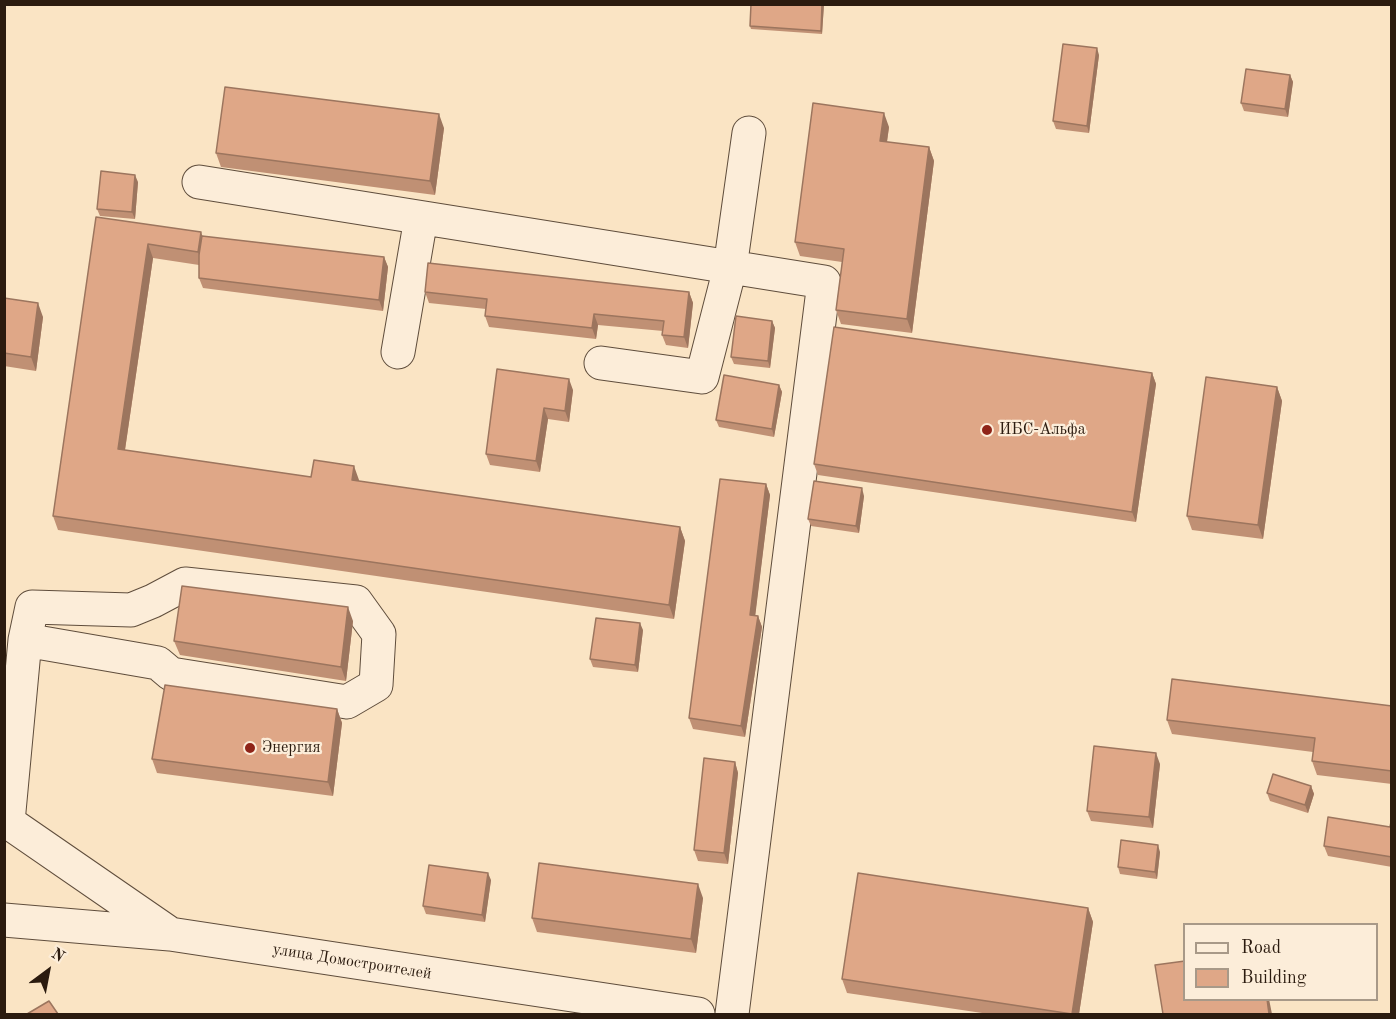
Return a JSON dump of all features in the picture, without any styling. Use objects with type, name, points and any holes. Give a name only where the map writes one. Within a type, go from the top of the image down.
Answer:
[{"type":"street","points":[[601,363],[702,377],[730,268],[749,133]]},
{"type":"street","points":[[199,182],[824,282],[732,1014]]},
{"type":"street","points":[[398,352],[421,218]]},
{"type":"street","points":[[25,640],[158,663],[171,674],[347,702],[376,685],[379,634],[356,602],[185,584],[131,610],[32,607],[25,640],[6,822],[170,934]]},
{"type":"street","name":"улица Домостроителей","points":[[4,920],[170,934],[698,1014]]},
{"type":"building","points":[[751,4],[822,4],[821,31],[750,26]]},
{"type":"building","points":[[1063,44],[1097,48],[1087,126],[1053,121]]},
{"type":"building","points":[[1246,69],[1290,75],[1285,109],[1241,103]]},
{"type":"building","points":[[225,87],[439,114],[430,181],[216,153]]},
{"type":"building","points":[[813,103],[884,113],[880,141],[929,147],[907,319],[836,310],[844,249],[795,242]]},
{"type":"building","points":[[101,171],[135,175],[132,212],[97,209]]},
{"type":"building","points":[[96,217],[201,232],[198,252],[148,244],[118,449],[311,477],[314,460],[354,466],[352,480],[680,527],[669,605],[53,516]]},
{"type":"building","points":[[202,236],[384,257],[379,300],[199,278]]},
{"type":"building","points":[[428,263],[689,292],[684,337],[662,335],[664,321],[594,314],[592,328],[485,316],[487,299],[425,292]]},
{"type":"building","points":[[4,298],[38,303],[31,357],[4,353]]},
{"type":"building","points":[[736,316],[772,321],[768,361],[731,357]]},
{"type":"building","name":"ИБС-Альфа","points":[[834,327],[1152,373],[1132,512],[814,464]]},
{"type":"building","points":[[497,369],[569,379],[565,411],[544,408],[536,461],[486,454]]},
{"type":"building","points":[[724,375],[779,385],[772,429],[716,420]]},
{"type":"building","points":[[1206,377],[1277,387],[1258,525],[1187,516]]},
{"type":"building","points":[[720,479],[766,484],[750,615],[758,616],[741,726],[689,718]]},
{"type":"building","points":[[814,481],[862,488],[856,526],[808,519]]},
{"type":"building","points":[[182,586],[348,607],[341,667],[174,641]]},
{"type":"building","points":[[596,618],[640,623],[635,665],[590,659]]},
{"type":"building","points":[[1172,679],[1392,706],[1392,771],[1312,761],[1315,738],[1167,720]]},
{"type":"building","name":"Энергия","points":[[165,685],[337,709],[328,782],[152,759]]},
{"type":"building","points":[[1094,746],[1156,753],[1149,817],[1087,811]]},
{"type":"building","points":[[704,758],[735,762],[724,853],[694,850]]},
{"type":"building","points":[[1273,774],[1311,786],[1305,805],[1267,793]]},
{"type":"building","points":[[1328,817],[1390,827],[1392,817],[1392,857],[1324,846]]},
{"type":"building","points":[[1121,840],[1158,845],[1155,872],[1118,867]]},
{"type":"building","points":[[539,863],[698,884],[691,939],[532,918]]},
{"type":"building","points":[[429,865],[488,873],[482,915],[423,906]]},
{"type":"building","points":[[858,873],[1088,908],[1072,1014],[842,979]]},
{"type":"building","points":[[1183,961],[1183,1001],[1267,1001],[1269,1014],[1163,1014],[1155,965]]},
{"type":"building","points":[[49,1001],[58,1014],[27,1014]]},
{"type":"place","name":"ИБС-Альфа","points":[[987,430]]},
{"type":"place","name":"Энергия","points":[[250,748]]}]
